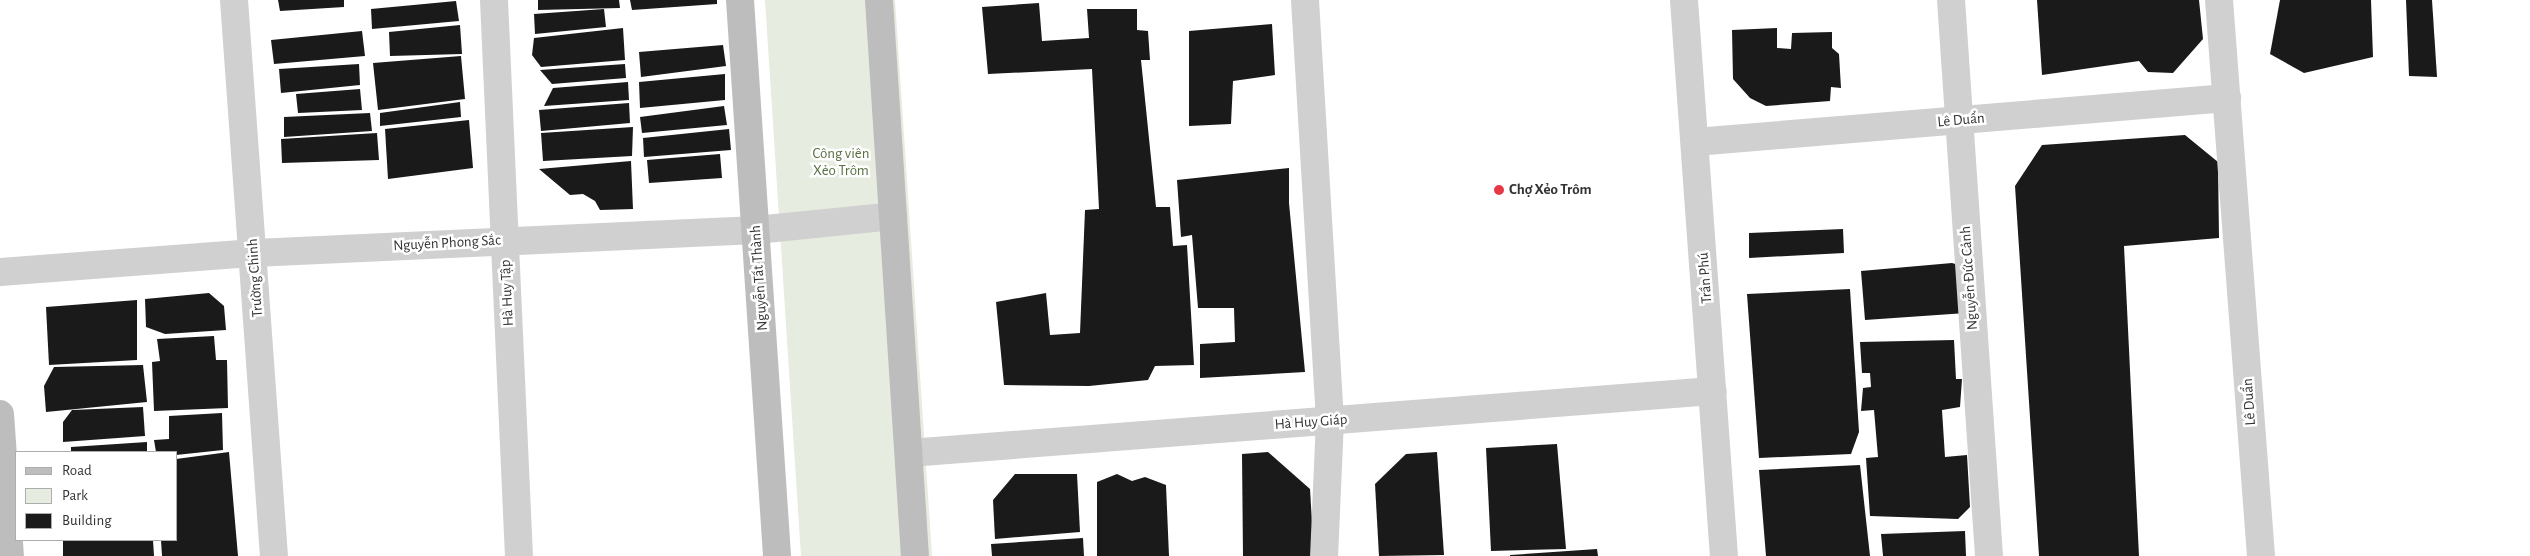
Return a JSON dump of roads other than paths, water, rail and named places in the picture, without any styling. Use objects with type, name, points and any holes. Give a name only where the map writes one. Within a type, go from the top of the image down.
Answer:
[{"type":"street","name":"Trường Chinh","points":[[234,0],[254,252],[274,556]]},
{"type":"street","name":"Hà Huy Tập","points":[[494,0],[519,556]]},
{"type":"street","name":"Nguyễn Tất Thành","points":[[740,0],[777,556]]},
{"type":"street","points":[[879,0],[915,556]]},
{"type":"street","points":[[1305,0],[1330,420],[1324,556]]},
{"type":"street","name":"Trần Phú","points":[[1684,0],[1724,556]]},
{"type":"street","name":"Nguyễn Đức Cảnh","points":[[1951,0],[1957,120],[1989,556]]},
{"type":"street","name":"Lê Duẩn","points":[[2219,0],[2261,556]]},
{"type":"street","name":"Lê Duẩn","points":[[1695,142],[2226,98]]},
{"type":"street","name":"Nguyễn Phong Sắc","points":[[0,272],[254,252],[756,230],[893,216]]},
{"type":"street","name":"Hà Huy Giáp","points":[[909,453],[1713,391]]},
{"type":"street","points":[[0,414],[10,556]]},
{"type":"place","name":"Chợ Xẻo Trôm","points":[[1499,190]]},
{"type":"park label","name":"Công viên Xẻo Trôm","points":[[841,162]]}]
